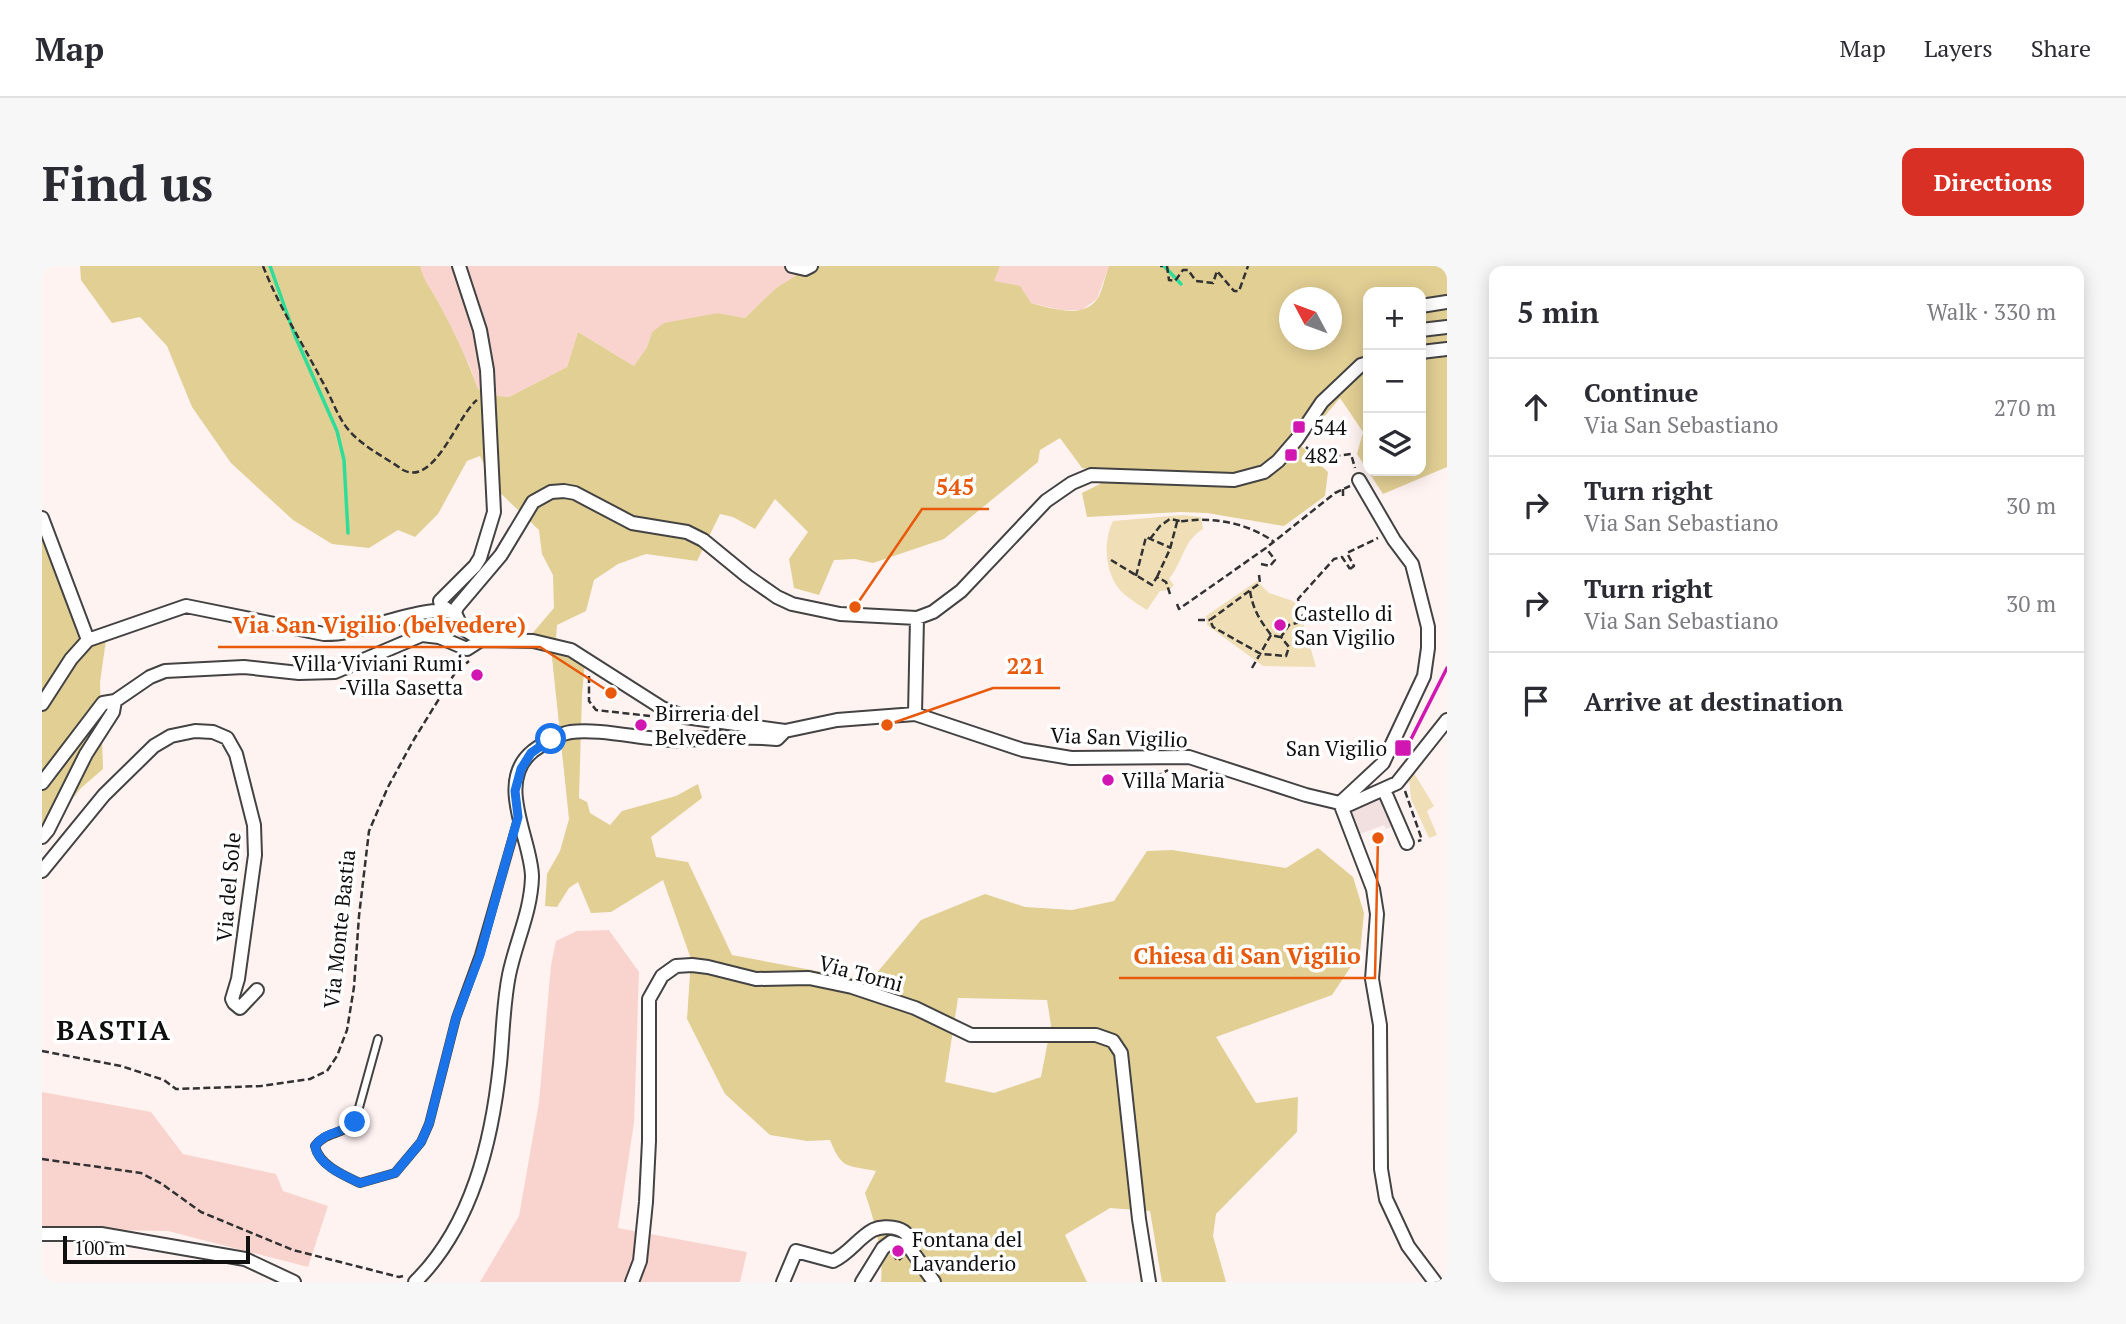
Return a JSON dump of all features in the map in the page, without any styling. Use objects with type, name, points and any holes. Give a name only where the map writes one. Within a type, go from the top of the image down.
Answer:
[{"type":"street","points":[[459,266],[480,330],[488,392],[494,512],[480,558],[440,601],[452,612],[462,628],[481,640]]},
{"type":"street","points":[[793,266],[805,269],[811,266]]},
{"type":"street","points":[[1426,305],[1447,302]]},
{"type":"street","points":[[1426,329],[1447,327]]},
{"type":"street","points":[[1426,351],[1447,349]]},
{"type":"street","points":[[42,704],[71,659],[88,640],[186,606],[324,634],[345,633],[428,612],[452,612],[501,555],[533,502],[551,492],[575,493],[632,523],[687,532],[703,540],[747,576],[792,604],[840,614],[917,618],[933,612],[961,591],[1036,510],[1072,483],[1091,475],[1234,481],[1264,472],[1278,461],[1297,439],[1322,402],[1363,364]]},
{"type":"street","points":[[1359,480],[1412,564],[1428,627],[1424,676],[1383,763],[1340,803],[1373,888],[1377,914],[1372,979],[1380,1025],[1381,1169],[1386,1199],[1408,1246],[1435,1282]]},
{"type":"street","points":[[42,518],[88,640]]},
{"type":"street","points":[[915,714],[917,618]]},
{"type":"street","name":"Via San Vigilio","points":[[115,701],[150,677],[165,671],[244,667],[299,673],[335,672],[422,635],[439,636],[467,649],[481,640],[513,640],[572,650],[662,708],[685,717],[785,731],[837,720],[915,714],[1023,750],[1071,758],[1189,757],[1306,795],[1348,805],[1384,790],[1402,778],[1447,720]]},
{"type":"street","points":[[42,783],[103,703],[115,701],[113,712],[86,754],[42,837]]},
{"type":"street","name":"Via del Sole","points":[[42,871],[92,809],[154,746],[171,736],[195,731],[213,732],[227,738],[236,754],[254,825],[255,855],[238,979],[232,999],[240,1007],[243,1006],[257,990]]},
{"type":"street","points":[[412,1278],[429,1268],[451,1237],[467,1204],[487,1147],[510,972],[531,901],[532,873],[518,817],[515,791],[521,769],[531,753],[551,739],[571,732],[674,741],[745,736],[777,738],[785,731]]},
{"type":"street","points":[[1384,790],[1406,843]]},
{"type":"street","name":"Via Torni","points":[[632,1282],[640,1261],[646,1202],[649,999],[662,976],[676,967],[692,965],[756,979],[809,978],[852,986],[915,1007],[971,1035],[1096,1035],[1113,1041],[1121,1053],[1139,1220],[1149,1282]]},
{"type":"street","points":[[782,1282],[796,1251],[833,1261],[846,1255],[874,1230],[896,1227],[908,1233],[911,1240],[909,1247]]},
{"type":"street","points":[[42,1234],[101,1234],[245,1259],[294,1282]]},
{"type":"street","points":[[862,1282],[883,1248],[891,1242],[909,1247],[934,1282]]},
{"type":"lane","points":[[378,1039],[355,1122],[346,1130],[319,1140],[315,1146],[316,1154],[326,1163],[360,1183],[395,1173],[421,1142],[429,1124],[456,1018],[480,955],[518,817]]},
{"type":"path","points":[[264,266],[278,302],[346,427],[358,439],[408,473],[429,465],[447,444],[471,405],[488,392]]},
{"type":"path","points":[[1163,266],[1169,280],[1175,281],[1183,270],[1188,270],[1196,281],[1213,284],[1217,271],[1234,292],[1240,291],[1248,266]]},
{"type":"path","points":[[1177,604],[1179,608],[1266,548],[1335,493],[1359,480],[1351,454],[1319,458],[1306,447]]},
{"type":"path","points":[[1343,489],[1343,497]]},
{"type":"path","points":[[1150,538],[1170,519],[1181,522]]},
{"type":"path","points":[[1111,560],[1152,585],[1171,548],[1177,522],[1197,519],[1247,526],[1258,530],[1274,542]]},
{"type":"path","points":[[1281,637],[1289,625],[1304,621],[1298,599],[1334,559],[1342,557],[1353,569],[1347,553],[1390,531]]},
{"type":"path","points":[[1136,576],[1146,537],[1171,548]]},
{"type":"path","points":[[1261,564],[1270,566],[1275,560],[1266,548]]},
{"type":"path","points":[[1198,620],[1210,620],[1250,591],[1260,583],[1259,575]]},
{"type":"path","points":[[1157,577],[1166,582],[1170,594]]},
{"type":"path","points":[[1210,620],[1213,627],[1261,654],[1286,656],[1289,647],[1281,637],[1271,635],[1257,617],[1250,591]]},
{"type":"path","points":[[1252,668],[1271,635]]},
{"type":"path","points":[[591,662],[589,701],[596,709],[651,716]]},
{"type":"path","name":"Via Monte Bastia","points":[[42,1051],[121,1066],[163,1080],[176,1089],[261,1086],[310,1079],[327,1071],[337,1056],[347,1030],[355,987],[359,916],[369,831],[388,787],[413,741],[451,682]]},
{"type":"path","points":[[1126,787],[1147,782],[1168,770]]},
{"type":"path","points":[[1402,778],[1407,801],[1422,840],[1406,843]]},
{"type":"path","points":[[42,1159],[141,1173],[162,1184],[201,1212],[293,1250],[412,1278]]},
{"type":"shaded area","points":[[80,266],[420,266],[425,281],[459,343],[478,389],[509,397],[567,367],[578,332],[634,366],[647,347],[652,332],[664,323],[718,313],[745,318],[776,288],[811,266],[1000,266],[994,281],[1020,286],[1031,303],[1076,311],[1092,305],[1098,298],[1109,266],[1447,266],[1447,467],[1426,476],[1426,287],[1363,287],[1363,432],[1340,398],[1300,445],[1328,472],[1325,496],[1284,526],[1207,513],[1087,517],[1082,493],[1120,474],[1082,468],[1060,438],[1040,450],[1038,462],[944,539],[873,563],[855,559],[834,560],[819,595],[794,588],[789,559],[808,532],[775,499],[755,529],[733,517],[720,514],[697,561],[646,554],[618,564],[594,580],[586,611],[557,625],[556,638],[586,651],[579,798],[587,802],[590,813],[610,825],[622,811],[676,796],[698,784],[702,798],[651,837],[656,857],[688,862],[732,955],[870,981],[921,920],[985,894],[1025,907],[1072,910],[1114,901],[1147,851],[1172,850],[1286,868],[1318,848],[1353,877],[1364,913],[1360,953],[1332,995],[1216,1037],[1256,1103],[1298,1097],[1297,1132],[1216,1214],[1213,1236],[1226,1282],[1162,1282],[1150,1211],[1110,1208],[1065,1235],[1087,1282],[881,1282],[880,1248],[865,1193],[876,1171],[842,1161],[830,1140],[807,1141],[770,1135],[725,1094],[687,1019],[691,959],[663,880],[611,912],[591,913],[578,882],[569,888],[557,907],[545,906],[547,874],[560,851],[569,819],[551,648],[524,643],[554,608],[553,575],[542,554],[539,530],[495,488],[480,456],[467,461],[438,514],[415,537],[398,530],[369,548],[332,544],[293,520],[231,463],[192,407],[167,346],[140,317],[112,323],[81,280]],"holes":[[[958,998],[1047,1000],[1051,1025],[1041,1077],[994,1093],[945,1082]]]},
{"type":"shaded area","points":[[420,266],[811,266],[776,288],[745,318],[718,313],[652,332],[647,347],[634,366],[578,332],[567,367],[509,397],[478,389],[435,296],[424,283]]},
{"type":"shaded area","points":[[1000,266],[1109,266],[1097,299],[1082,310],[1061,310],[1031,303],[993,281]]},
{"type":"shaded area","points":[[1363,432],[1363,463],[1357,454]]},
{"type":"shaded area","points":[[1371,476],[1426,476],[1383,494]]},
{"type":"shaded area","points":[[1182,515],[1201,517],[1203,529],[1191,539],[1169,579],[1174,585],[1169,590],[1160,591],[1147,610],[1124,594],[1109,569],[1107,539],[1113,521]]},
{"type":"shaded area","points":[[42,523],[79,618],[75,629],[81,641],[107,633],[100,682],[103,769],[81,788],[42,836]]},
{"type":"shaded area","points":[[1257,581],[1269,593],[1293,601],[1299,608],[1316,667],[1263,666],[1207,625],[1206,616]]},
{"type":"shaded area","points":[[1414,773],[1434,806],[1427,811],[1437,835],[1429,838],[1411,799],[1409,778]]},
{"type":"shaded area","points":[[1381,799],[1391,827],[1386,829],[1384,825],[1360,834],[1367,854],[1364,855],[1347,808]]},
{"type":"shaded area","points":[[609,930],[639,972],[634,1123],[618,1228],[747,1252],[740,1282],[480,1282],[519,1216],[539,1102],[551,965],[556,941],[577,931]]},
{"type":"shaded area","points":[[42,1092],[151,1112],[183,1154],[276,1174],[283,1191],[328,1206],[308,1267],[168,1231],[42,1229]]},
{"type":"waterway","points":[[270,266],[295,336],[337,431],[344,460],[348,533]]},
{"type":"waterway","points":[[1164,266],[1181,284]]},
{"type":"railway","points":[[1407,747],[1447,668]]},
{"type":"place","name":"544","points":[[1299,427]]},
{"type":"place","name":"482","points":[[1291,455]]},
{"type":"place","name":"545","points":[[855,607]]},
{"type":"place","name":"Castello di San Vigilio","points":[[1280,625]]},
{"type":"place","name":"Villa Viviani Rumi -Villa Sasetta","points":[[477,675]]},
{"type":"place","name":"Via San Vigilio (belvedere)","points":[[611,693]]},
{"type":"place","name":"Birreria del Belvedere","points":[[641,725]]},
{"type":"place","name":"221","points":[[887,725]]},
{"type":"place","name":"San Vigilio","points":[[1403,748]]},
{"type":"place","name":"Villa Maria","points":[[1108,780]]},
{"type":"place","name":"Chiesa di San Vigilio","points":[[1378,838]]},
{"type":"place","name":"Fontana del Lavanderio","points":[[898,1251]]},
{"type":"district","name":"BASTIA","points":[[114,1029]]},
{"type":"route","points":[[355,1122],[346,1130],[319,1140],[315,1146],[316,1154],[326,1163],[360,1183],[395,1173],[407,1162],[421,1142],[436,1104],[456,1018],[480,955],[518,817],[515,791],[521,769],[531,753],[551,739]]}]
